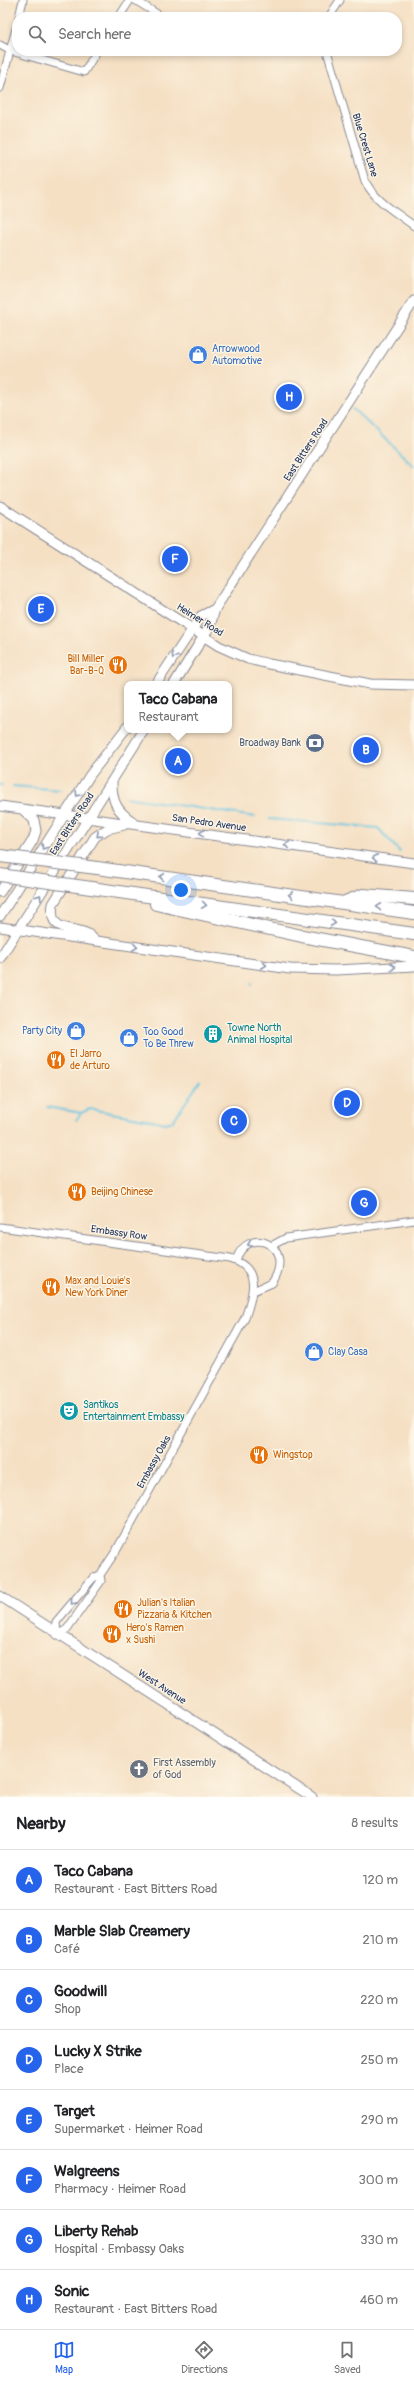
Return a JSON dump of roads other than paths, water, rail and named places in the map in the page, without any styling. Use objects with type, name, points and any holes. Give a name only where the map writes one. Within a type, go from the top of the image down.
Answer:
[{"type":"highway","points":[[0,856],[414,912]]},
{"type":"highway","points":[[0,875],[414,934]]},
{"type":"highway","points":[[110,890],[176,910],[414,958]]},
{"type":"highway","points":[[343,902],[363,895],[414,899]]},
{"type":"main road","name":"East Bitters Road","points":[[176,681],[210,626],[214,609],[411,311],[414,301]]},
{"type":"main road","name":"Heimer Road","points":[[0,506],[219,646],[255,660],[370,684],[414,685]]},
{"type":"main road","name":"East Bitters Road","points":[[158,681],[201,616],[214,609]]},
{"type":"main road","name":"East Bitters Road","points":[[0,916],[90,774],[124,731]]},
{"type":"main road","name":"East Bitters Road","points":[[0,958],[142,733]]},
{"type":"main road","points":[[112,783],[113,798],[117,808],[135,823]]},
{"type":"main road","name":"San Pedro Avenue","points":[[0,806],[20,807],[414,863]]},
{"type":"main road","points":[[0,892],[35,835],[34,820],[20,807]]},
{"type":"main road","points":[[96,942],[86,933],[69,930],[60,925],[53,914],[54,904],[97,836],[109,828],[135,823]]},
{"type":"main road","points":[[0,927],[96,942],[300,970],[343,970],[414,966]]},
{"type":"main road","name":"West Avenue","points":[[0,1596],[57,1635],[102,1661],[312,1797]]},
{"type":"street","points":[[20,12],[23,0]]},
{"type":"street","points":[[122,12],[130,0]]},
{"type":"street","points":[[135,0],[154,12]]},
{"type":"street","points":[[332,12],[340,0]]},
{"type":"street","points":[[0,45],[11,51]]},
{"type":"street","points":[[0,88],[12,47]]},
{"type":"street","points":[[28,56],[84,72],[94,56]]},
{"type":"street","name":"Blue Crest Lane","points":[[328,56],[365,181],[369,189],[414,226]]},
{"type":"street","points":[[271,1246],[286,1238],[414,1220]]},
{"type":"street","name":"Embassy Row","points":[[0,1228],[236,1260]]},
{"type":"street","points":[[236,1260],[242,1247],[249,1242],[261,1241],[271,1246],[278,1254],[280,1265],[278,1274],[272,1283],[253,1291]]},
{"type":"street","name":"Embassy Oaks","points":[[100,1575],[101,1581],[67,1629],[57,1635],[56,1622],[94,1578],[100,1575],[116,1551],[245,1318],[253,1291],[251,1273],[244,1264],[236,1260]]},
{"type":"waterway","points":[[353,409],[414,466]]},
{"type":"waterway","points":[[13,786],[61,790]]},
{"type":"waterway","points":[[126,797],[255,817]]},
{"type":"waterway","points":[[270,819],[378,828],[400,852]]},
{"type":"waterway","points":[[47,1107],[81,1113],[90,1109],[166,1123],[173,1121],[200,1081]]},
{"type":"waterway","points":[[76,1120],[81,1113]]},
{"type":"place","name":"Arrowwood Automotive","points":[[198,355]]},
{"type":"place","name":"Sonic","points":[[289,397]]},
{"type":"place","name":"Walgreens","points":[[175,559]]},
{"type":"place","name":"Target","points":[[41,609]]},
{"type":"place","name":"Bill Miller Bar-B-Q","points":[[118,665]]},
{"type":"place","name":"Broadway Bank","points":[[315,743]]},
{"type":"place","name":"Marble Slab Creamery","points":[[366,750]]},
{"type":"place","name":"Taco Cabana","points":[[178,761]]},
{"type":"place","name":"Party City","points":[[76,1031]]},
{"type":"place","name":"Towne North Animal Hospital","points":[[213,1034]]},
{"type":"place","name":"Too Good To Be Threw","points":[[129,1038]]},
{"type":"place","name":"El Jarro de Arturo","points":[[56,1060]]},
{"type":"place","name":"Lucky X Strike","points":[[347,1103]]},
{"type":"place","name":"Goodwill","points":[[234,1121]]},
{"type":"place","name":"Beijing Chinese","points":[[77,1192]]},
{"type":"place","name":"Liberty Rehab","points":[[364,1203]]},
{"type":"place","name":"Max and Louie's New York Diner","points":[[51,1287]]},
{"type":"place","name":"Clay Casa","points":[[314,1352]]},
{"type":"place","name":"Santikos Entertainment Embassy","points":[[69,1411]]},
{"type":"place","name":"Wingstop","points":[[259,1455]]},
{"type":"place","name":"Julian's Italian Pizzaria & Kitchen","points":[[123,1609]]},
{"type":"place","name":"Hero's Ramen x Sushi","points":[[112,1634]]},
{"type":"place","name":"First Assembly of God","points":[[139,1769]]}]
